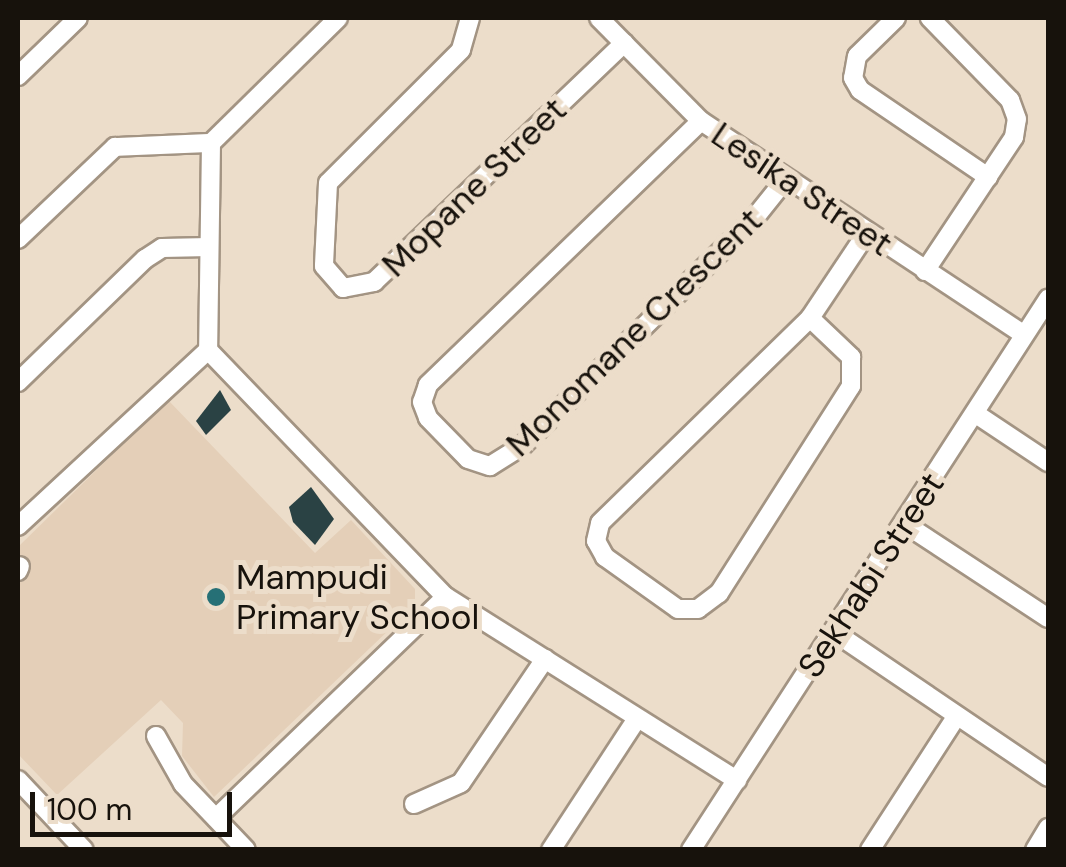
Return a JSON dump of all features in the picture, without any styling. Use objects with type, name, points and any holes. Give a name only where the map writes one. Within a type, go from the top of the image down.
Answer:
[{"type":"street","points":[[18,76],[78,18]]},
{"type":"street","points":[[18,238],[114,147],[211,143],[338,18]]},
{"type":"street","name":"Mopane Street","points":[[470,18],[462,50],[328,183],[324,266],[343,288],[358,290],[374,282],[624,43]]},
{"type":"street","name":"Lesika Street","points":[[599,18],[700,121],[1024,335]]},
{"type":"street","points":[[896,18],[858,56],[853,78],[860,90],[988,177]]},
{"type":"street","points":[[926,271],[1014,137],[1016,110],[930,18]]},
{"type":"street","name":"Monomane Crescent","points":[[700,121],[428,385],[422,402],[428,418],[468,459],[490,466],[523,446],[753,220],[785,180]]},
{"type":"street","points":[[211,143],[208,350],[446,597],[737,780]]},
{"type":"street","points":[[810,318],[851,357],[850,386],[719,594],[698,609],[678,610],[605,557],[596,541],[600,523],[810,318],[866,234]]},
{"type":"street","points":[[18,382],[144,259],[162,248],[209,247]]},
{"type":"street","name":"Sekhabi Street","points":[[691,850],[906,524],[1048,299]]},
{"type":"street","points":[[18,526],[208,350]]},
{"type":"street","points":[[976,414],[1048,462]]},
{"type":"street","points":[[906,524],[1048,618]]},
{"type":"street","points":[[216,818],[446,597]]},
{"type":"street","points":[[834,632],[1048,777]]},
{"type":"street","points":[[414,804],[461,783],[545,659]]},
{"type":"street","points":[[870,850],[956,717]]},
{"type":"street","points":[[551,850],[636,720]]},
{"type":"street","points":[[156,736],[183,784],[246,850]]},
{"type":"street","points":[[18,780],[84,850]]},
{"type":"street","points":[[1034,850],[1048,828]]},
{"type":"shaded area","name":"Mampudi Primary School","points":[[168,400],[315,553],[351,520],[415,589],[415,605],[214,797],[182,756],[183,723],[161,700],[57,795],[18,754],[18,547]]},
{"type":"building","points":[[220,390],[231,410],[206,435],[196,421]]},
{"type":"building","points":[[311,487],[334,519],[315,545],[293,522],[289,507]]},
{"type":"place","name":"Mampudi Primary School","points":[[216,597]]}]
